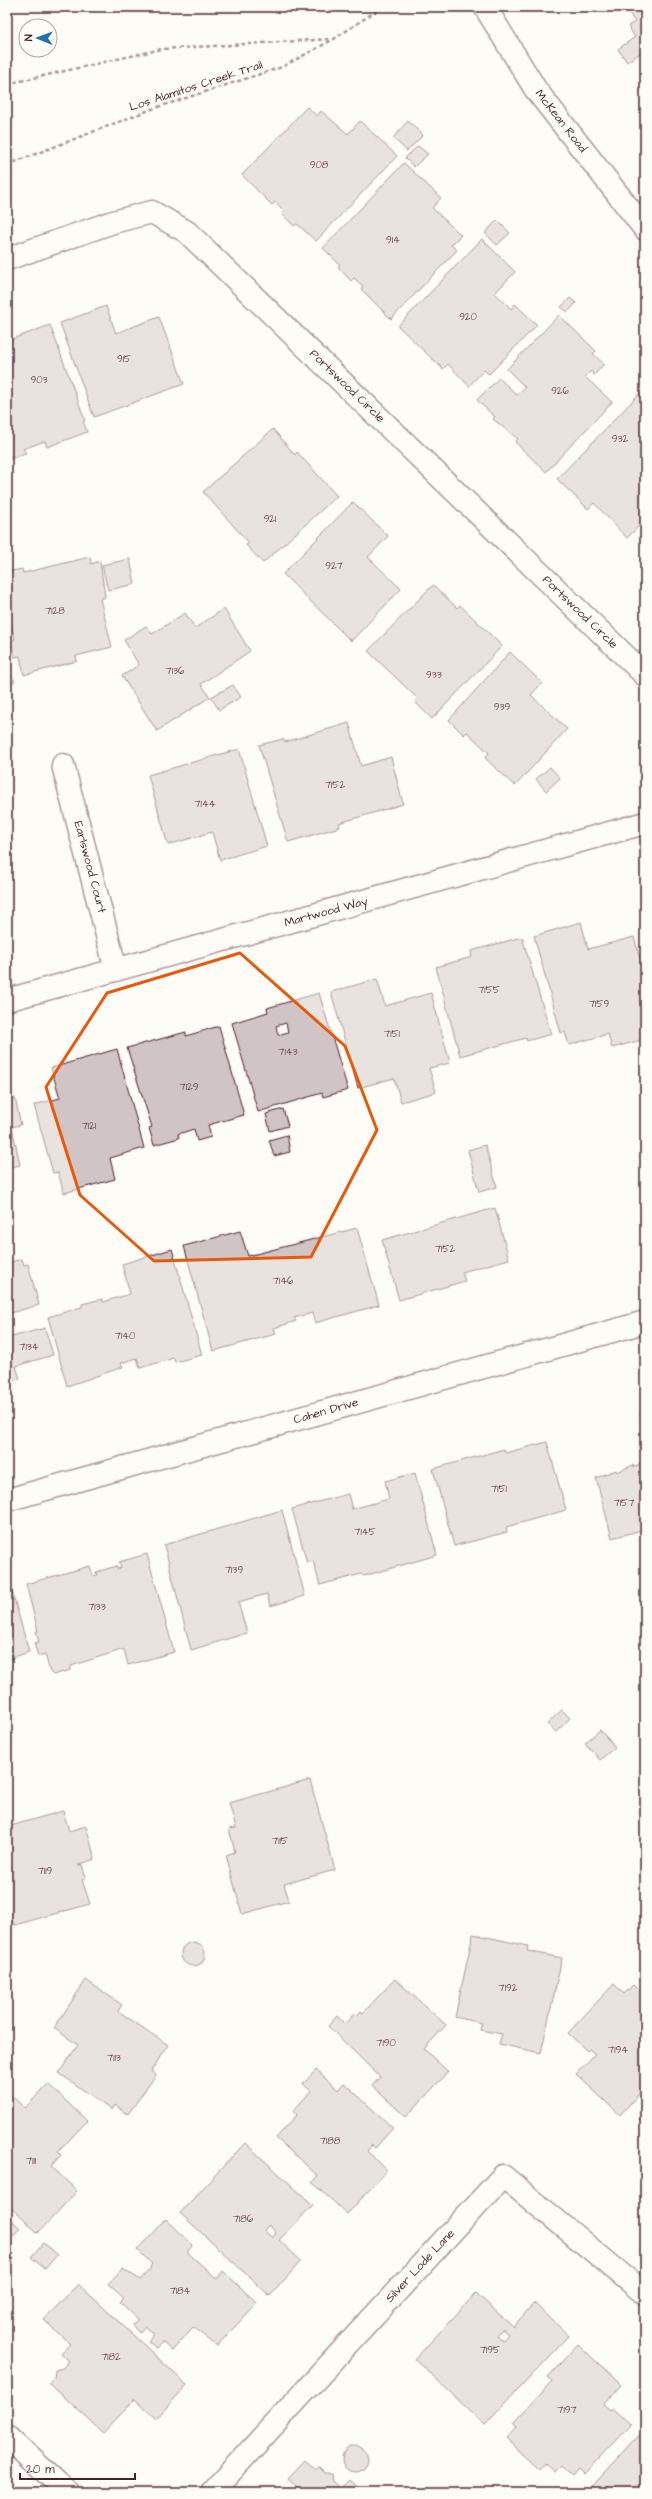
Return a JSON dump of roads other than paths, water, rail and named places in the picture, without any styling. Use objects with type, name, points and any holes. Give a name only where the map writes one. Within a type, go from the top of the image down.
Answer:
[{"type":"street","name":"McKean Road","points":[[485,7],[536,90],[645,229]]},
{"type":"street","name":"Portswood Circle","points":[[7,259],[113,222],[152,212],[187,232],[645,676]]},
{"type":"street","name":"Earlswood Court","points":[[63,765],[116,970]]},
{"type":"street","name":"Martwood Way","points":[[7,1000],[645,823]]},
{"type":"street","name":"Cahen Drive","points":[[7,1500],[645,1322]]},
{"type":"street","name":"Silver Lode Lane","points":[[212,2492],[503,2176],[645,2294]]},
{"type":"street","points":[[7,2436],[67,2492]]}]
